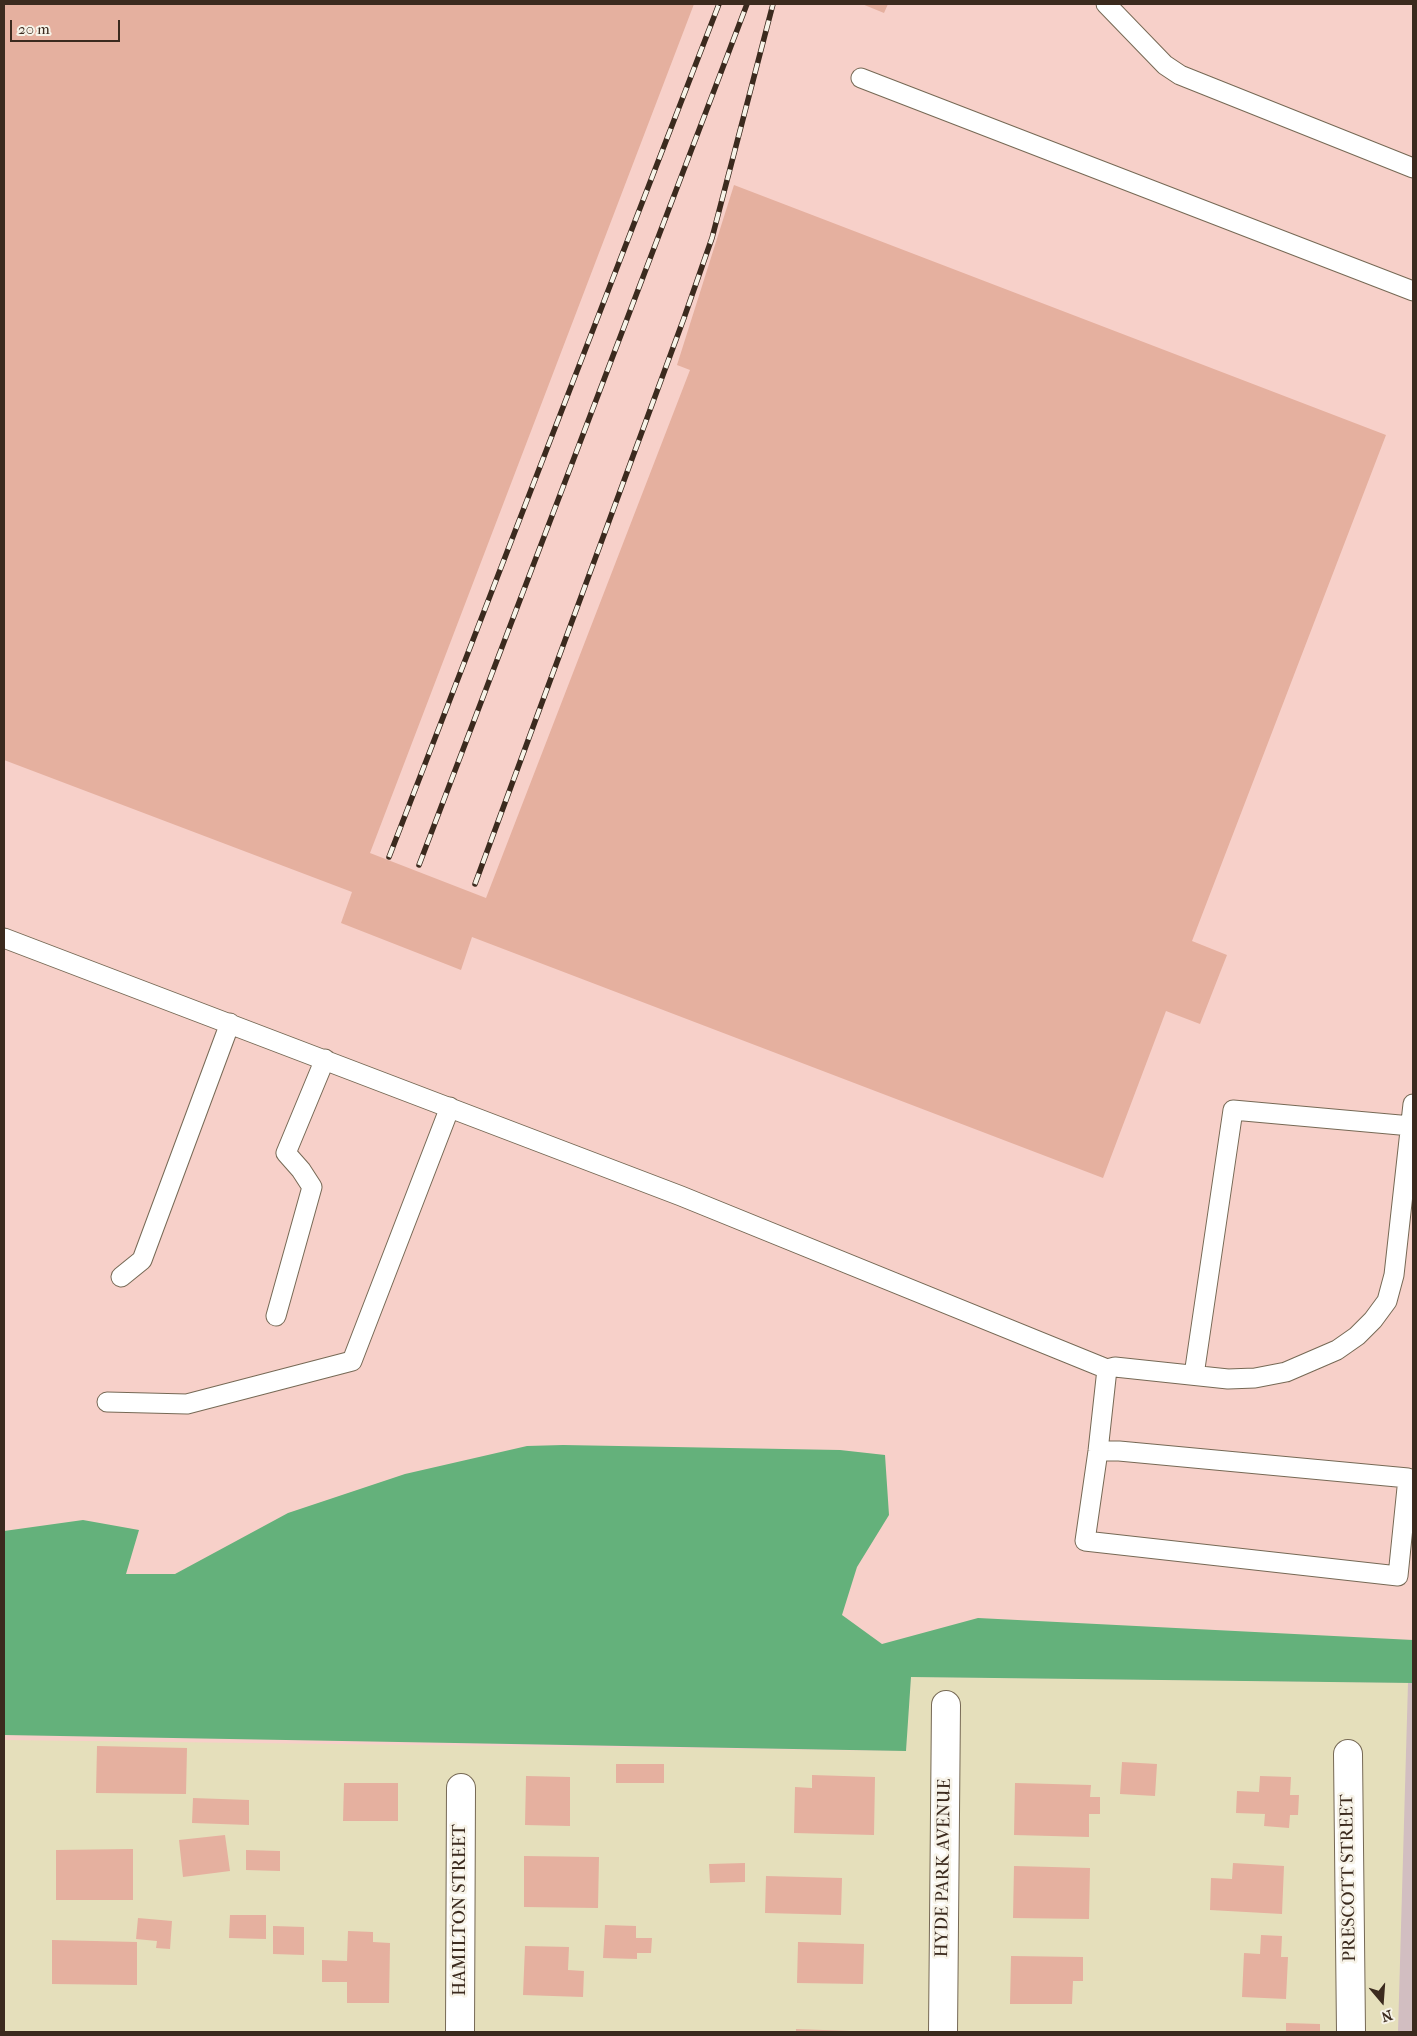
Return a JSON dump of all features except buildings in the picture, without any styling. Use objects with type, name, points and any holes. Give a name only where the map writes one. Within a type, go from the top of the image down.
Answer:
[{"type":"street","name":"HYDE PARK AVENUE","points":[[943,2032],[946,1705]]},
{"type":"street","name":"PRESCOTT STREET","points":[[1348,1754],[1351,2032]]},
{"type":"street","name":"HAMILTON STREET","points":[[460,2032],[461,1788]]},
{"type":"lane","points":[[1106,4],[1165,65],[1180,75],[1413,168]]},
{"type":"lane","points":[[861,78],[1413,291]]},
{"type":"lane","points":[[4,938],[681,1196],[1107,1369],[1114,1367],[1228,1378],[1255,1378],[1286,1372],[1337,1350],[1357,1336],[1373,1320],[1387,1301],[1394,1275],[1413,1104]]},
{"type":"lane","points":[[121,1277],[142,1260],[230,1023]]},
{"type":"lane","points":[[276,1316],[312,1187],[301,1170],[286,1153],[325,1059]]},
{"type":"lane","points":[[107,1402],[187,1404],[352,1361],[450,1107]]},
{"type":"lane","points":[[1194,1375],[1233,1110],[1411,1126]]},
{"type":"lane","points":[[1098,1451],[1119,1451],[1408,1478],[1398,1576],[1086,1541],[1107,1369]]},
{"type":"shaded area","points":[[4,4],[1413,4],[1413,1683],[911,1677],[906,1751],[4,1740]]},
{"type":"shaded area","points":[[1408,1683],[1413,1683],[1413,2032],[1398,2032]]},
{"type":"green space","points":[[527,1446],[840,1450],[885,1455],[889,1515],[857,1567],[842,1615],[882,1644],[978,1618],[1413,1640],[1413,1683],[911,1677],[906,1751],[4,1735],[4,1531],[83,1520],[139,1530],[126,1574],[175,1574],[288,1513],[405,1474]]},
{"type":"railway","points":[[389,857],[719,4]]},
{"type":"railway","points":[[419,865],[747,4]]},
{"type":"railway","points":[[475,884],[712,238],[773,4]]}]
